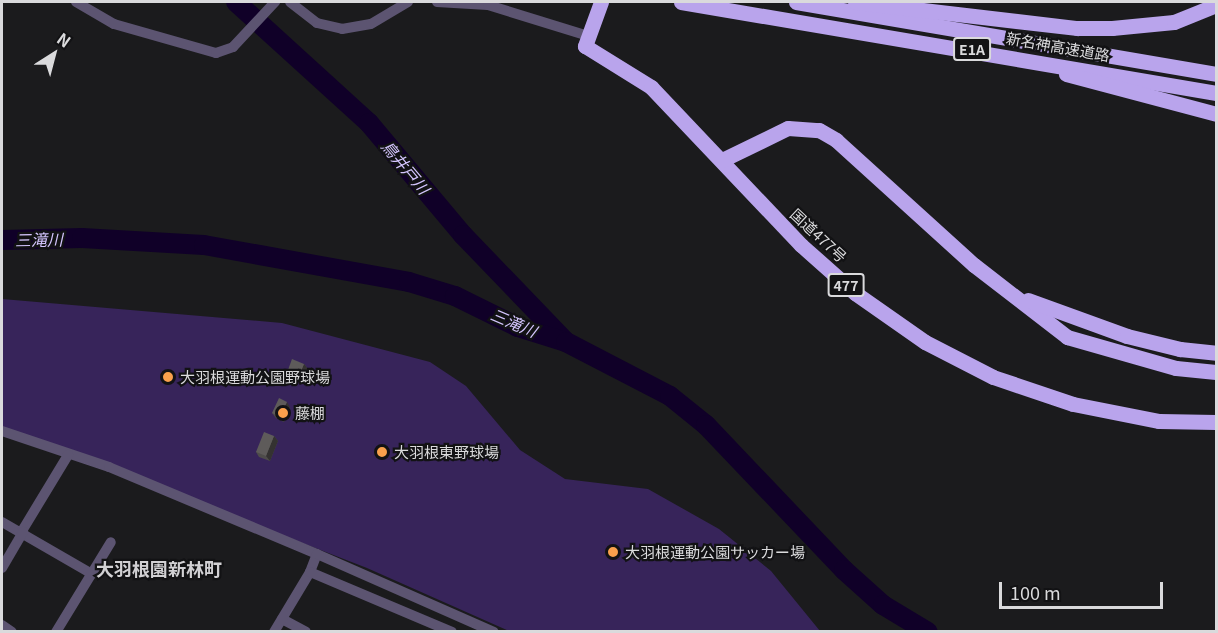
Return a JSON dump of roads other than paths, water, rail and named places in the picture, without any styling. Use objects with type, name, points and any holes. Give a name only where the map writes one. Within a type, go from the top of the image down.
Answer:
[{"type":"highway","points":[[588,36],[601,2]]},
{"type":"highway","name":"新名神高速道路","points":[[681,2],[974,49],[1216,93]]},
{"type":"highway","name":"新名神高速道路","points":[[796,2],[1216,74]]},
{"type":"highway","points":[[846,2],[1077,28],[1112,28],[1174,22],[1216,5]]},
{"type":"highway","name":"国道477号","points":[[588,36],[585,46],[651,87],[801,245],[855,292],[958,361],[1084,407],[1159,421],[1216,422]]},
{"type":"highway","points":[[974,49],[1216,114]]},
{"type":"highway","points":[[722,160],[788,128],[819,130],[836,140],[974,265],[1067,337],[1176,368],[1216,369]]},
{"type":"highway","points":[[1011,294],[1077,320],[1180,350],[1216,353]]},
{"type":"highway","points":[[1180,350],[1216,347]]},
{"type":"street","points":[[76,2],[114,24],[216,53],[233,47],[275,2]]},
{"type":"street","points":[[290,2],[317,23],[342,30],[371,24],[408,2]]},
{"type":"street","points":[[437,2],[488,5],[588,36]]},
{"type":"street","points":[[2,431],[109,467],[317,554],[494,632]]},
{"type":"street","points":[[2,568],[68,455]]},
{"type":"street","points":[[2,522],[23,532],[92,574]]},
{"type":"street","points":[[56,632],[111,542]]},
{"type":"street","points":[[274,632],[310,572],[317,554]]},
{"type":"street","points":[[310,572],[452,632]]},
{"type":"street","points":[[282,619],[306,632]]},
{"type":"street","points":[[2,625],[12,632]]},
{"type":"waterway","name":"鳥井戸川","points":[[236,2],[369,123],[463,235],[564,340]]},
{"type":"waterway","name":"三滝川","points":[[2,240],[82,238],[204,245],[409,282],[455,296],[518,327],[566,342],[670,396],[706,425],[844,570],[883,605],[928,632]]},
{"type":"place","name":"大羽根運動公園野球場","points":[[168,377]]},
{"type":"place","name":"藤棚","points":[[283,413]]},
{"type":"place","name":"大羽根東野球場","points":[[382,452]]},
{"type":"place","name":"大羽根運動公園サッカー場","points":[[613,552]]},
{"type":"district","name":"大羽根園新林町","points":[[159,568]]}]
